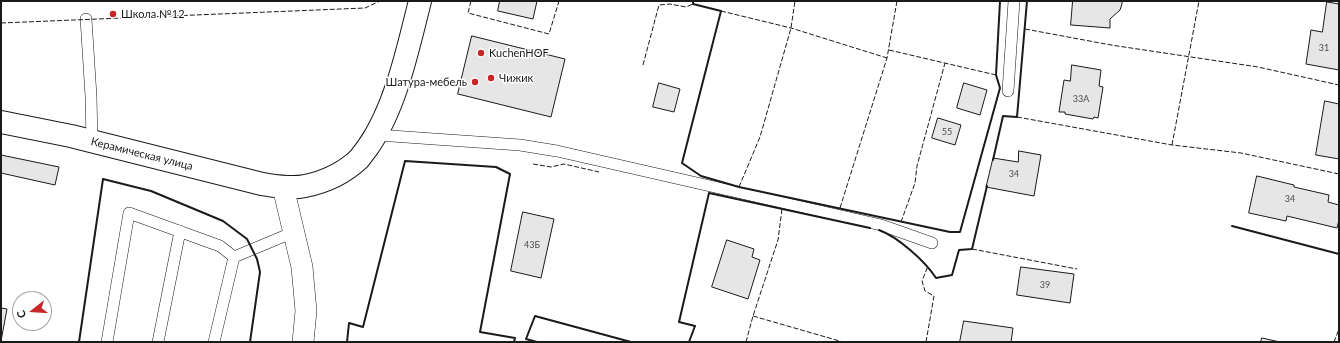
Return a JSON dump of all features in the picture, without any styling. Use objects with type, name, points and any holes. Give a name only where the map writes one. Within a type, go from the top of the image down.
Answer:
[{"type":"main road","name":"Керамическая улица","points":[[1,122],[92,141],[262,184],[283,187],[304,186],[323,181],[339,174],[359,158],[376,135],[389,106],[405,59],[420,1]]},
{"type":"street","points":[[283,187],[302,267],[306,311],[303,342]]},
{"type":"lane","points":[[1008,91],[1014,1]]},
{"type":"lane","points":[[86,19],[92,141]]},
{"type":"lane","points":[[376,135],[520,145],[557,151],[881,225],[932,243]]},
{"type":"lane","points":[[107,342],[129,213],[220,246],[234,257]]},
{"type":"lane","points":[[158,342],[180,231]]},
{"type":"lane","points":[[234,257],[294,232]]},
{"type":"lane","points":[[214,342],[234,257]]},
{"type":"building","points":[[500,1],[537,1],[533,19],[498,11]]},
{"type":"building","points":[[1073,1],[1122,1],[1122,4],[1120,10],[1110,19],[1110,28],[1071,25]]},
{"type":"building","points":[[1327,2],[1339,4],[1339,70],[1306,64],[1311,30],[1322,32]]},
{"type":"building","points":[[472,36],[565,59],[551,117],[458,94]]},
{"type":"building","points":[[1072,65],[1101,70],[1099,86],[1103,87],[1098,118],[1094,117],[1093,119],[1065,114],[1065,112],[1059,112],[1064,80],[1070,81]]},
{"type":"building","points":[[659,83],[680,89],[674,112],[653,107]]},
{"type":"building","points":[[964,83],[987,90],[980,115],[957,108]]},
{"type":"building","points":[[1325,101],[1339,104],[1339,159],[1316,155]]},
{"type":"building","points":[[938,118],[961,125],[955,145],[932,138]]},
{"type":"building","points":[[1019,151],[1041,155],[1034,196],[986,187],[993,158],[1018,162]]},
{"type":"building","points":[[1,155],[59,167],[55,185],[1,173]]},
{"type":"building","points":[[1257,176],[1329,195],[1328,202],[1339,205],[1339,220],[1337,228],[1287,216],[1286,221],[1249,213]]},
{"type":"building","points":[[523,212],[554,219],[541,278],[511,271]]},
{"type":"building","points":[[727,240],[754,249],[752,257],[760,260],[748,299],[712,287]]},
{"type":"building","points":[[1021,267],[1074,274],[1070,303],[1017,295]]},
{"type":"building","points":[[1,308],[7,309],[1,341]]},
{"type":"building","points":[[964,321],[1013,328],[1011,342],[960,342]]},
{"type":"building","points":[[1262,338],[1280,342],[1261,342]]},
{"type":"fence","points":[[1,23],[365,8],[380,1]]},
{"type":"fence","points":[[471,1],[468,13],[549,34],[559,1]]},
{"type":"fence","points":[[739,187],[760,137],[791,28],[795,1]]},
{"type":"fence","points":[[840,208],[887,58],[897,1]]},
{"type":"fence","points":[[1172,145],[1199,1]]},
{"type":"fence","points":[[643,65],[659,5],[670,4],[686,7],[693,4]]},
{"type":"fence","points":[[721,11],[791,28],[887,58]]},
{"type":"fence","points":[[1025,29],[1111,45],[1258,67],[1339,85]]},
{"type":"fence","points":[[889,50],[996,75]]},
{"type":"fence","points":[[901,222],[915,183],[917,166],[945,63]]},
{"type":"fence","points":[[1017,117],[1172,145],[1241,153],[1339,174]]},
{"type":"fence","points":[[533,164],[551,167],[564,164],[599,172]]},
{"type":"fence","points":[[746,342],[778,240],[782,209]]},
{"type":"fence","points":[[972,249],[1077,269]]},
{"type":"fence","points":[[926,342],[934,296],[925,291],[922,281],[928,266]]},
{"type":"fence","points":[[753,316],[843,342]]},
{"type":"fence","points":[[1334,342],[1339,329]]},
{"type":"wall","points":[[693,1],[693,4],[721,11],[682,163],[701,176],[739,187],[950,232],[960,232],[1000,88],[996,75],[1000,1]]},
{"type":"wall","points":[[993,160],[1003,116],[1017,117],[1027,1]]},
{"type":"wall","points":[[347,342],[349,323],[363,327],[405,161],[496,167],[510,174],[480,332],[515,338],[514,342]]},
{"type":"wall","points":[[79,342],[103,179],[151,191],[223,221],[247,239],[257,259],[260,272],[250,342]]},
{"type":"wall","points":[[879,230],[894,238],[910,250],[925,264],[936,278],[952,275],[959,250],[972,249],[987,186]]},
{"type":"wall","points":[[689,342],[695,326],[679,322],[709,193],[870,228]]},
{"type":"wall","points":[[1232,226],[1339,254]]},
{"type":"wall","points":[[537,342],[526,339],[535,316],[631,342]]},
{"type":"place","name":"Школа №12","points":[[113,14]]},
{"type":"place","name":"KuchenHOF","points":[[481,53]]},
{"type":"place","name":"Чижик","points":[[491,78]]},
{"type":"place","name":"Шатура-мебель","points":[[475,82]]}]
